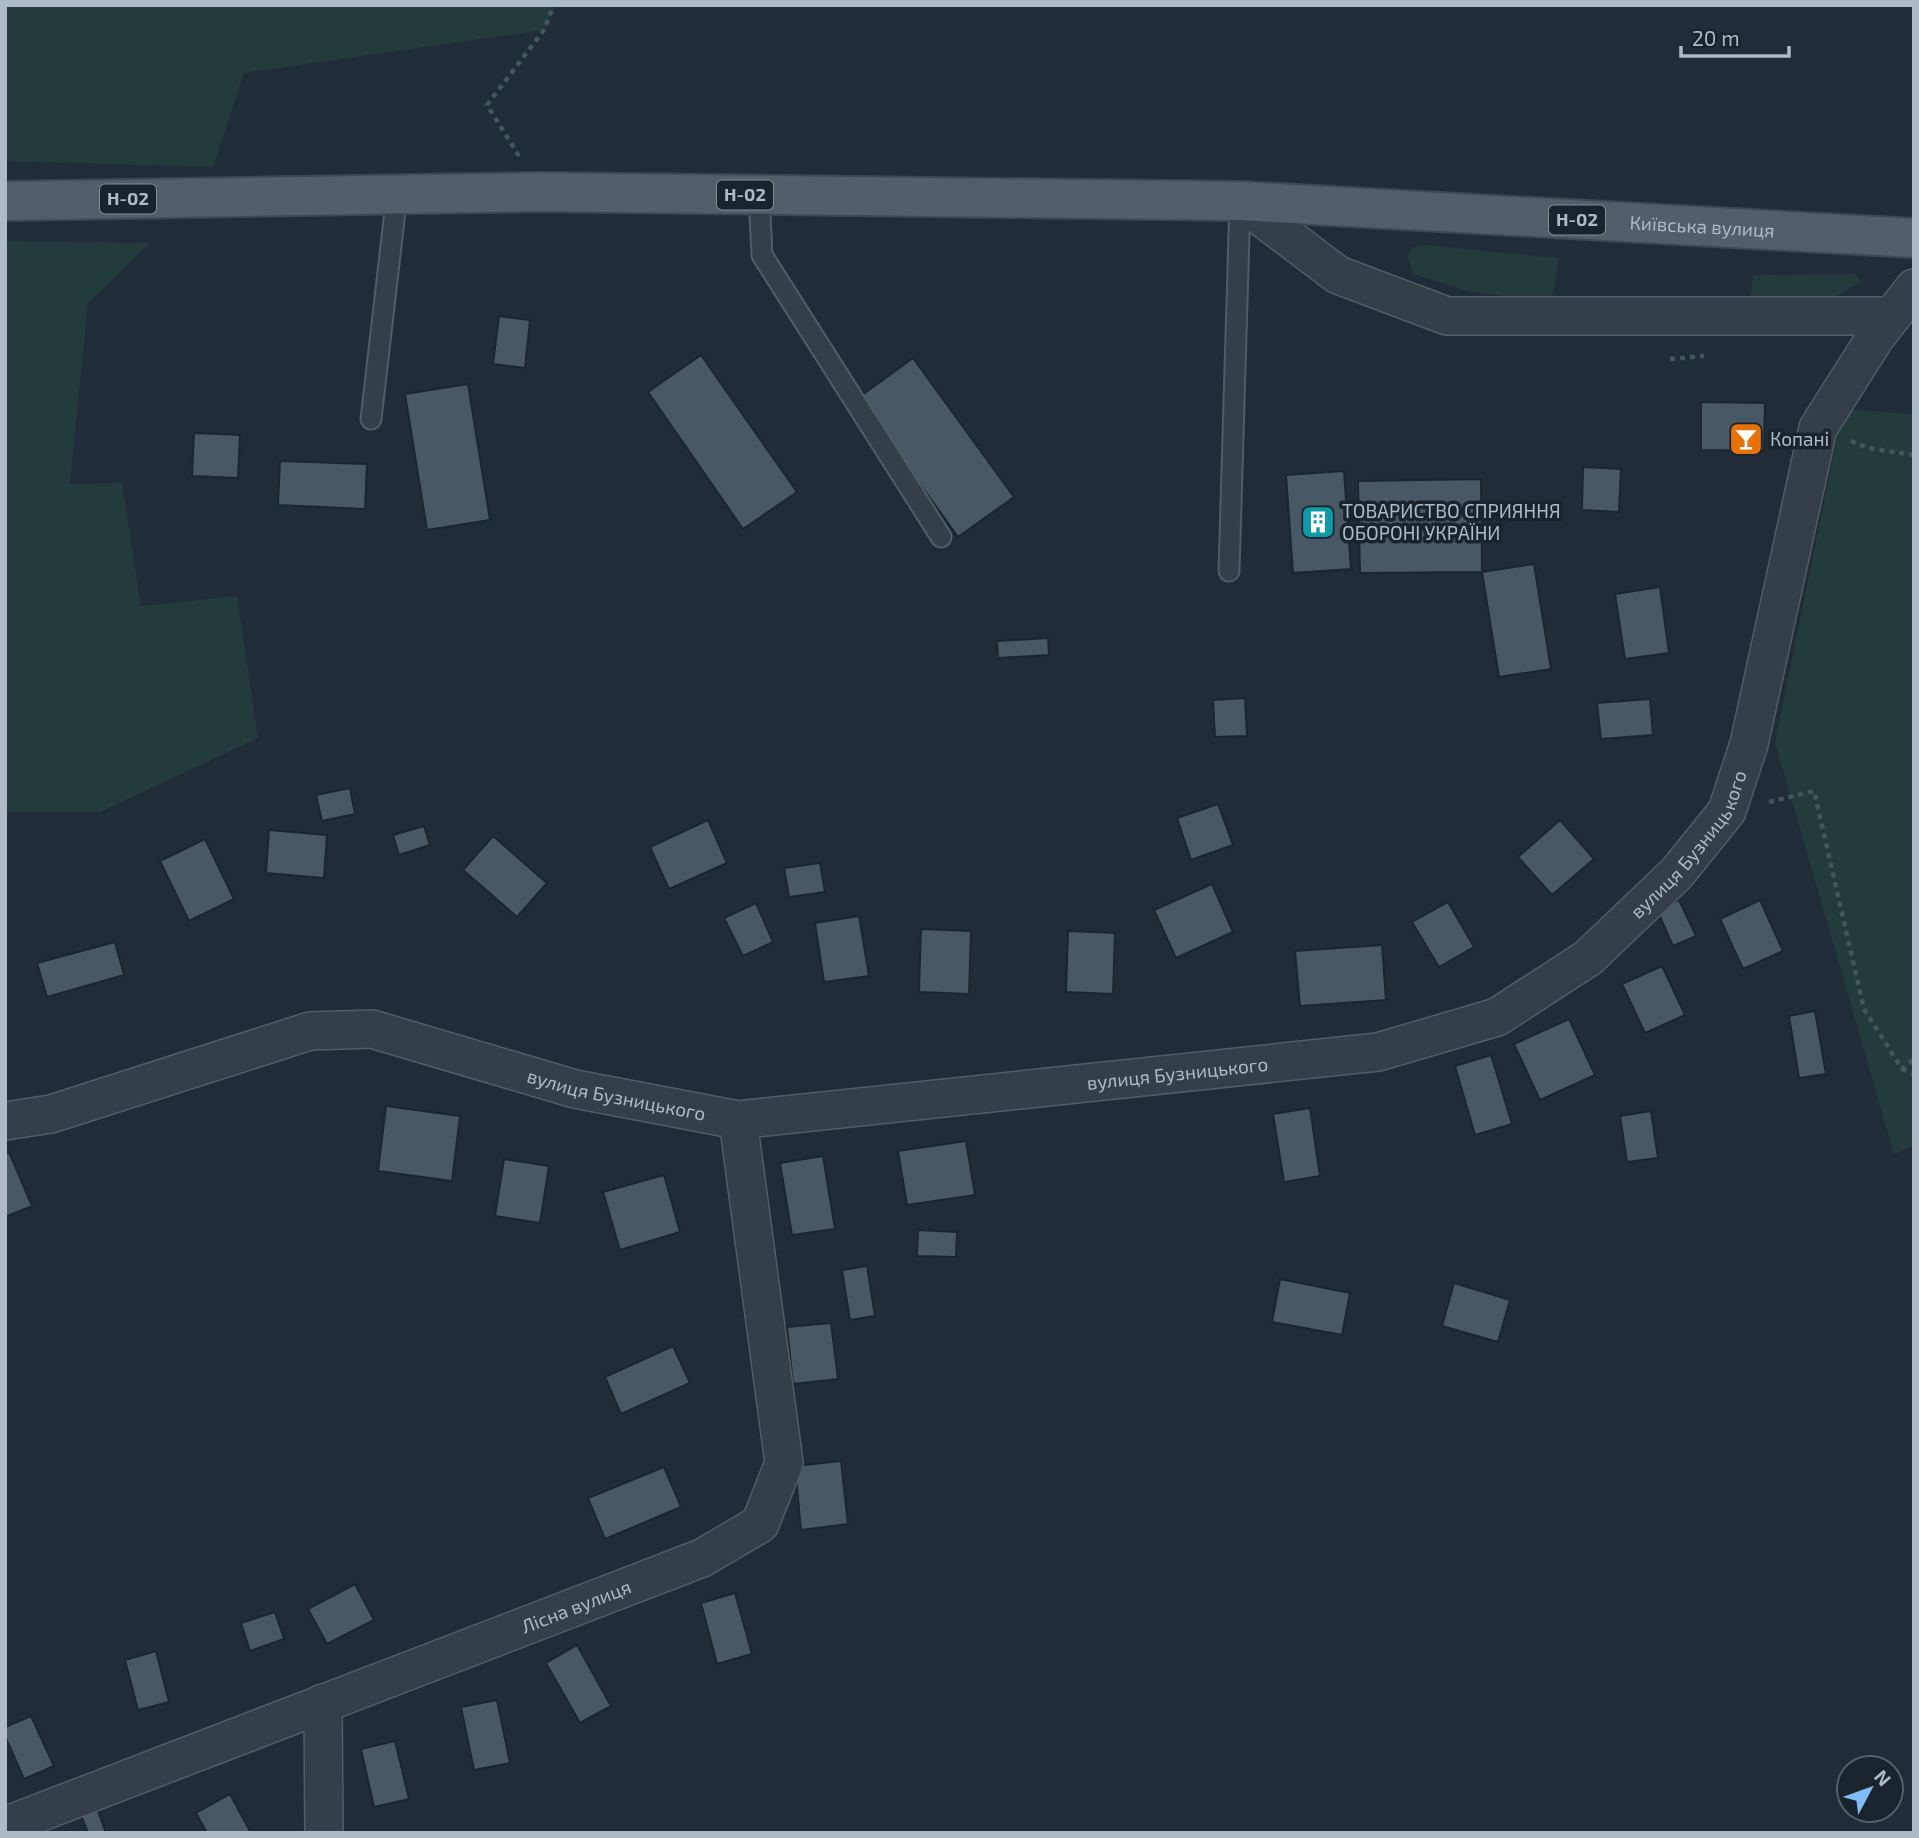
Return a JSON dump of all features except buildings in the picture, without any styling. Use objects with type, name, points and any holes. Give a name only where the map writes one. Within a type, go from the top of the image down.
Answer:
[{"type":"main road","name":"Н-02","points":[[5,201],[542,192],[1240,201]]},
{"type":"main road","name":"Київська вулиця","points":[[1240,201],[1914,238]]},
{"type":"street","points":[[1240,201],[1338,275],[1447,316],[1903,302]]},
{"type":"street","name":"вулиця Бузницького","points":[[5,1121],[51,1114],[310,1031],[372,1028],[575,1089],[738,1120],[1378,1052],[1497,1017],[1588,958],[1678,873],[1727,811],[1749,744],[1818,428],[1875,338],[1903,302]]},
{"type":"street","name":"Лісна вулиця","points":[[5,1826],[702,1558],[760,1524],[784,1463],[738,1120]]},
{"type":"street","points":[[323,1703],[324,1833]]},
{"type":"lane","points":[[372,419],[397,194]]},
{"type":"lane","points":[[759,195],[762,255],[941,537]]},
{"type":"lane","points":[[1229,571],[1240,201]]},
{"type":"path","points":[[542,192],[487,105],[544,30],[554,5]]},
{"type":"path","points":[[1818,428],[1868,449],[1914,455]]},
{"type":"path","points":[[1727,811],[1814,791],[1864,1009],[1902,1069],[1914,1074]]},
{"type":"path","points":[[1902,1069],[1914,1059]]},
{"type":"green space","points":[[5,5],[556,5],[544,30],[244,73],[213,167],[5,161]]},
{"type":"green space","points":[[5,241],[150,243],[88,303],[70,484],[122,483],[141,606],[237,596],[258,738],[100,812],[5,812]]},
{"type":"green space","points":[[1424,245],[1559,258],[1551,303],[1467,291],[1413,274],[1408,257],[1411,248]]},
{"type":"green space","points":[[1855,274],[1861,282],[1822,304],[1748,327],[1753,275]]},
{"type":"green space","points":[[1843,409],[1914,414],[1914,1146],[1894,1154],[1775,742]]},
{"type":"place","name":"Копані","points":[[1746,439]]},
{"type":"place","name":"ТОВАРИСТВО СПРИЯННЯ ОБОРОНІ УКРАЇНИ","points":[[1318,522]]}]
